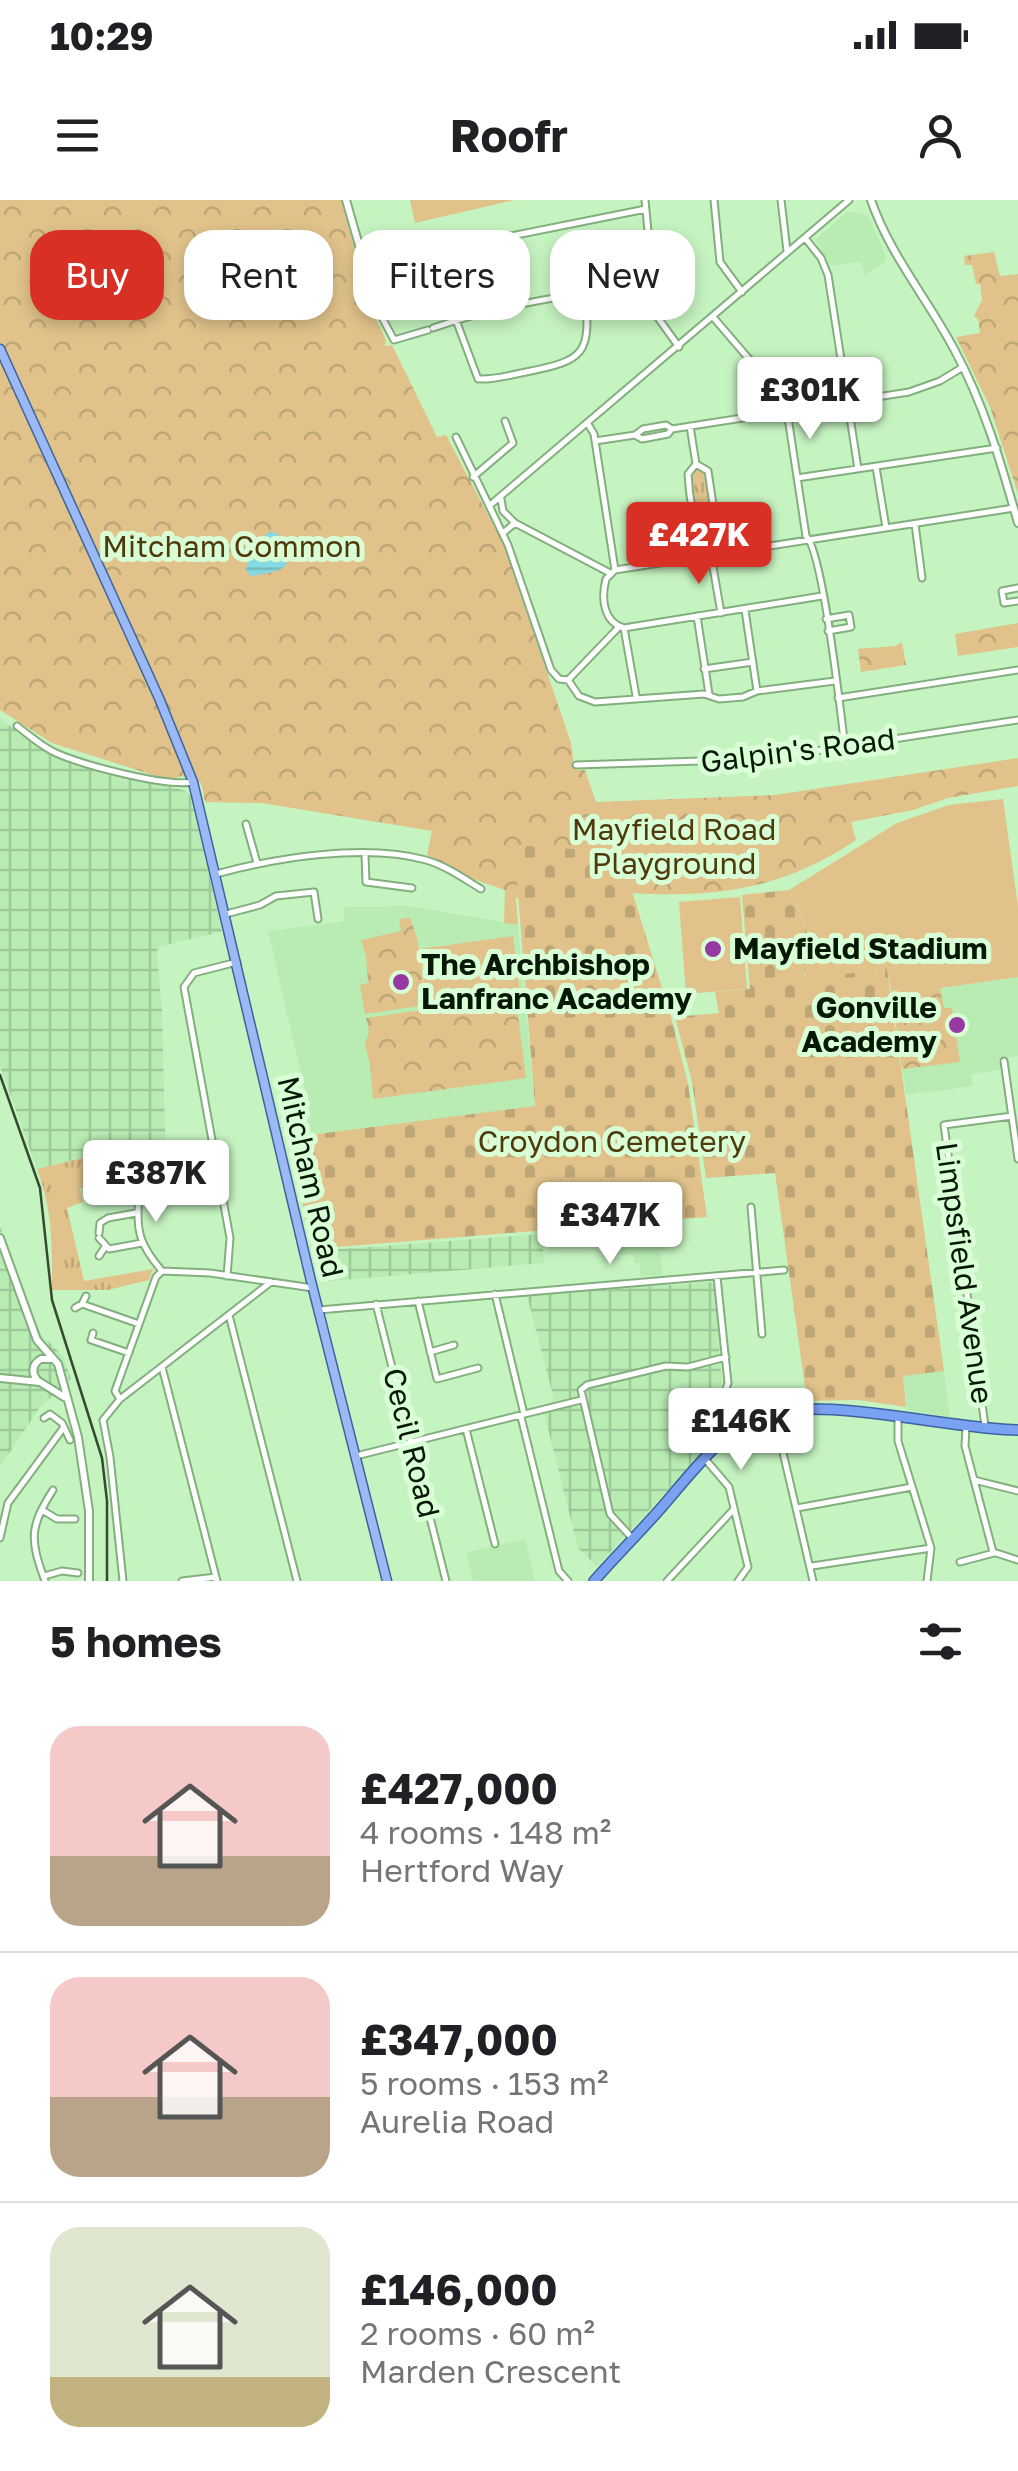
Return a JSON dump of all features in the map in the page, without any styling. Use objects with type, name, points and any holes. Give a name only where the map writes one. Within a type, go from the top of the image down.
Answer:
[{"type":"highway","points":[[598,1580],[724,1441],[750,1421],[774,1412],[820,1410],[1018,1430]]},
{"type":"main road","name":"Mitcham Road","points":[[0,349],[159,698],[193,782],[318,1310],[387,1581]]},
{"type":"street","points":[[346,200],[354,230]]},
{"type":"street","points":[[645,200],[648,230]]},
{"type":"street","points":[[714,200],[720,262],[742,292]]},
{"type":"street","points":[[781,200],[788,252]]},
{"type":"street","points":[[489,506],[849,200]]},
{"type":"street","points":[[870,200],[897,258],[963,367],[997,448],[1018,523]]},
{"type":"street","points":[[530,232],[646,209]]},
{"type":"street","points":[[805,238],[821,258],[828,275],[858,470]]},
{"type":"street","points":[[713,317],[754,366]]},
{"type":"street","points":[[383,320],[394,340],[456,320],[478,379],[560,365],[576,356],[586,340],[588,320]]},
{"type":"street","points":[[658,320],[678,346]]},
{"type":"street","points":[[595,441],[666,425],[672,429],[917,390],[963,367]]},
{"type":"street","points":[[787,411],[806,536],[810,539],[826,619],[845,748]]},
{"type":"street","points":[[473,477],[513,443],[506,421]]},
{"type":"street","points":[[588,424],[595,441],[613,571],[603,588],[604,603],[609,618],[622,628],[636,697]]},
{"type":"street","points":[[690,426],[696,464],[708,472],[714,511],[706,520],[720,613]]},
{"type":"street","points":[[456,437],[503,533],[551,670],[558,679],[568,680],[622,628],[822,596]]},
{"type":"street","points":[[798,478],[997,448]]},
{"type":"street","points":[[696,464],[688,474],[694,511],[699,519],[706,520]]},
{"type":"street","points":[[876,466],[886,528]]},
{"type":"street","points":[[501,499],[506,517],[514,523],[613,571],[1014,508]]},
{"type":"street","points":[[503,533],[514,523]]},
{"type":"street","points":[[914,524],[922,578]]},
{"type":"street","points":[[1018,588],[1002,591],[1004,603],[1018,601]]},
{"type":"street","points":[[745,609],[758,690]]},
{"type":"street","points":[[826,619],[849,614],[851,627],[828,631]]},
{"type":"street","points":[[697,616],[709,694]]},
{"type":"street","points":[[704,669],[753,662]]},
{"type":"street","points":[[838,698],[1018,670]]},
{"type":"street","points":[[568,680],[586,701],[628,702],[636,697],[709,694],[719,699],[743,698],[758,690],[836,681]]},
{"type":"street","name":"Galpin's Road","points":[[576,765],[764,759],[1018,720]]},
{"type":"street","points":[[17,726],[64,756],[172,784],[193,782]]},
{"type":"street","points":[[246,824],[256,864]]},
{"type":"street","points":[[216,874],[293,858],[365,855],[427,861],[482,889]]},
{"type":"street","points":[[365,855],[366,882],[412,888]]},
{"type":"street","points":[[226,914],[260,905],[276,896],[317,891],[318,919]]},
{"type":"street","points":[[228,1276],[230,1238],[184,987],[194,973],[237,962]]},
{"type":"street","points":[[1004,1061],[1018,1159]]},
{"type":"street","name":"Limpsfield Avenue","points":[[986,1429],[944,1125],[1012,1116]]},
{"type":"street","points":[[138,1186],[136,1213],[142,1243],[162,1271]]},
{"type":"street","points":[[751,1207],[762,1334]]},
{"type":"street","points":[[136,1213],[97,1221],[99,1236],[105,1247],[113,1249],[142,1243]]},
{"type":"street","points":[[0,1238],[36,1340],[59,1372],[78,1437],[86,1480],[89,1581]]},
{"type":"street","points":[[99,1256],[105,1247]]},
{"type":"street","points":[[318,1310],[784,1270]]},
{"type":"street","points":[[120,1399],[115,1391],[156,1277],[162,1271],[313,1288]]},
{"type":"street","points":[[718,1278],[727,1385],[713,1424],[724,1441]]},
{"type":"street","points":[[123,1581],[110,1457],[102,1424],[120,1399],[271,1282]]},
{"type":"street","points":[[495,1294],[559,1571],[568,1581]]},
{"type":"street","points":[[86,1296],[78,1306],[139,1324]]},
{"type":"street","points":[[418,1300],[437,1379],[478,1368]]},
{"type":"street","name":"Cecil Road","points":[[376,1304],[446,1581]]},
{"type":"street","points":[[229,1314],[297,1581]]},
{"type":"street","points":[[93,1333],[90,1340],[129,1353]]},
{"type":"street","points":[[36,1340],[34,1377],[65,1398]]},
{"type":"street","points":[[430,1352],[454,1346]]},
{"type":"street","points":[[11,1377],[41,1358],[52,1359]]},
{"type":"street","points":[[633,1538],[610,1516],[581,1390],[587,1385],[666,1366],[688,1367],[726,1358]]},
{"type":"street","points":[[458,1364],[460,1372]]},
{"type":"street","points":[[162,1366],[217,1579],[182,1581]]},
{"type":"street","points":[[0,1378],[54,1382],[59,1372]]},
{"type":"street","points":[[355,1456],[581,1400]]},
{"type":"street","points":[[774,1412],[813,1581]]},
{"type":"street","points":[[44,1418],[50,1414],[64,1427],[70,1440]]},
{"type":"street","points":[[898,1417],[898,1441],[930,1548],[927,1581]]},
{"type":"street","points":[[0,1538],[8,1503],[64,1427]]},
{"type":"street","points":[[966,1427],[964,1443],[994,1553]]},
{"type":"street","points":[[466,1429],[495,1544]]},
{"type":"street","points":[[706,1460],[728,1485],[748,1566],[738,1581]]},
{"type":"street","points":[[974,1480],[1018,1492]]},
{"type":"street","points":[[797,1508],[912,1486]]},
{"type":"street","points":[[53,1490],[35,1522],[33,1545],[44,1578],[62,1571],[78,1572]]},
{"type":"street","points":[[668,1581],[734,1509]]},
{"type":"street","points":[[42,1510],[57,1519],[75,1519]]},
{"type":"street","points":[[812,1566],[930,1548]]},
{"type":"street","points":[[960,1562],[994,1553],[1018,1560]]},
{"type":"shaded area","points":[[848,211],[868,215],[886,257],[884,263],[865,275],[861,262],[830,266],[815,240]]},
{"type":"shaded area","points":[[0,719],[50,754],[186,791],[191,797],[222,932],[161,946],[157,951],[166,1169],[106,1183],[98,1154],[37,1169],[0,1066]]},
{"type":"shaded area","name":"The Archbishop Lanfranc Academy","points":[[410,906],[518,925],[535,1107],[287,1138],[281,1114],[309,1109],[268,931],[345,921],[343,907]]},
{"type":"shaded area","name":"Gonville Academy","points":[[1018,977],[1018,1056],[999,1059],[1000,1070],[971,1074],[973,1086],[906,1095],[892,995]]},
{"type":"shaded area","points":[[664,1223],[666,1249],[660,1250],[663,1275],[640,1276],[640,1263],[634,1263],[633,1254],[615,1255],[612,1227]]},
{"type":"shaded area","points":[[0,1226],[40,1333],[63,1356],[71,1379],[40,1407],[0,1467]]},
{"type":"shaded area","points":[[542,1234],[544,1263],[320,1282],[313,1251]]},
{"type":"shaded area","points":[[714,1283],[722,1384],[706,1428],[711,1444],[597,1566],[578,1548],[544,1413],[554,1399],[527,1296]]},
{"type":"shaded area","points":[[944,1371],[950,1417],[907,1410],[903,1376]]},
{"type":"shaded area","points":[[525,1539],[535,1581],[473,1581],[466,1553]]},
{"type":"green space","name":"Mitcham Common","points":[[0,200],[341,200],[353,243],[353,320],[377,320],[385,346],[392,345],[437,437],[446,435],[503,543],[571,743],[575,770],[585,770],[596,802],[775,795],[1018,758],[1018,786],[948,798],[913,810],[851,822],[856,840],[802,870],[748,887],[692,894],[603,892],[516,898],[518,925],[504,923],[505,890],[465,876],[427,855],[432,831],[262,803],[205,802],[201,783],[182,776],[169,780],[52,743],[0,710]]},
{"type":"green space","points":[[410,200],[514,200],[415,223]]},
{"type":"green space","points":[[994,252],[1000,276],[1018,274],[1018,494],[990,407],[956,337],[980,333],[974,316],[982,300],[980,284],[976,284],[972,265],[965,265],[964,256]]},
{"type":"green space","points":[[698,467],[705,471],[712,508],[703,517],[696,512],[690,477]]},
{"type":"green space","points":[[1018,623],[1018,647],[958,656],[955,634]]},
{"type":"green space","points":[[902,642],[906,665],[861,672],[858,649]]},
{"type":"green space","points":[[1003,799],[1018,906],[1018,977],[892,995],[887,968],[803,980],[809,944],[789,890],[897,823],[949,805]]},
{"type":"green space","name":"Croydon Cemetery","points":[[514,845],[614,852],[622,859],[688,1083],[707,1217],[313,1249],[287,1138],[535,1106]]},
{"type":"green space","points":[[789,890],[809,944],[803,979],[887,968],[944,1371],[903,1376],[906,1407],[858,1400],[807,1401],[775,1173],[706,1178],[692,1082],[675,1017],[719,1013],[715,992],[750,989],[742,895]]},
{"type":"green space","name":"Mayfield Stadium","points":[[740,897],[747,989],[686,994],[679,902]]},
{"type":"green space","points":[[410,918],[418,941],[426,1005],[365,1014],[360,985],[368,983],[361,940],[401,931],[399,919]]},
{"type":"green space","points":[[513,936],[520,993],[427,1006],[420,949]]},
{"type":"green space","points":[[940,988],[944,1008],[952,1008],[960,1062],[902,1069],[892,995]]},
{"type":"green space","points":[[512,997],[516,1001],[526,1078],[373,1099],[365,1045],[369,1032],[366,1018]]},
{"type":"green space","points":[[99,1154],[106,1183],[80,1188],[83,1202],[67,1208],[84,1281],[153,1269],[149,1280],[108,1290],[52,1290],[49,1214],[37,1169]]},
{"type":"water","points":[[269,532],[277,533],[288,561],[272,572],[251,576],[246,570],[250,551],[247,545]]},
{"type":"tram line","points":[[0,1075],[40,1188],[52,1300],[102,1458],[107,1501],[107,1581]]},
{"type":"place","name":"Mayfield Stadium","points":[[713,949]]},
{"type":"place","name":"The Archbishop Lanfranc Academy","points":[[401,982]]},
{"type":"place","name":"Gonville Academy","points":[[957,1025]]},
{"type":"park label","name":"Mayfield Road Playground","points":[[674,847]]}]
